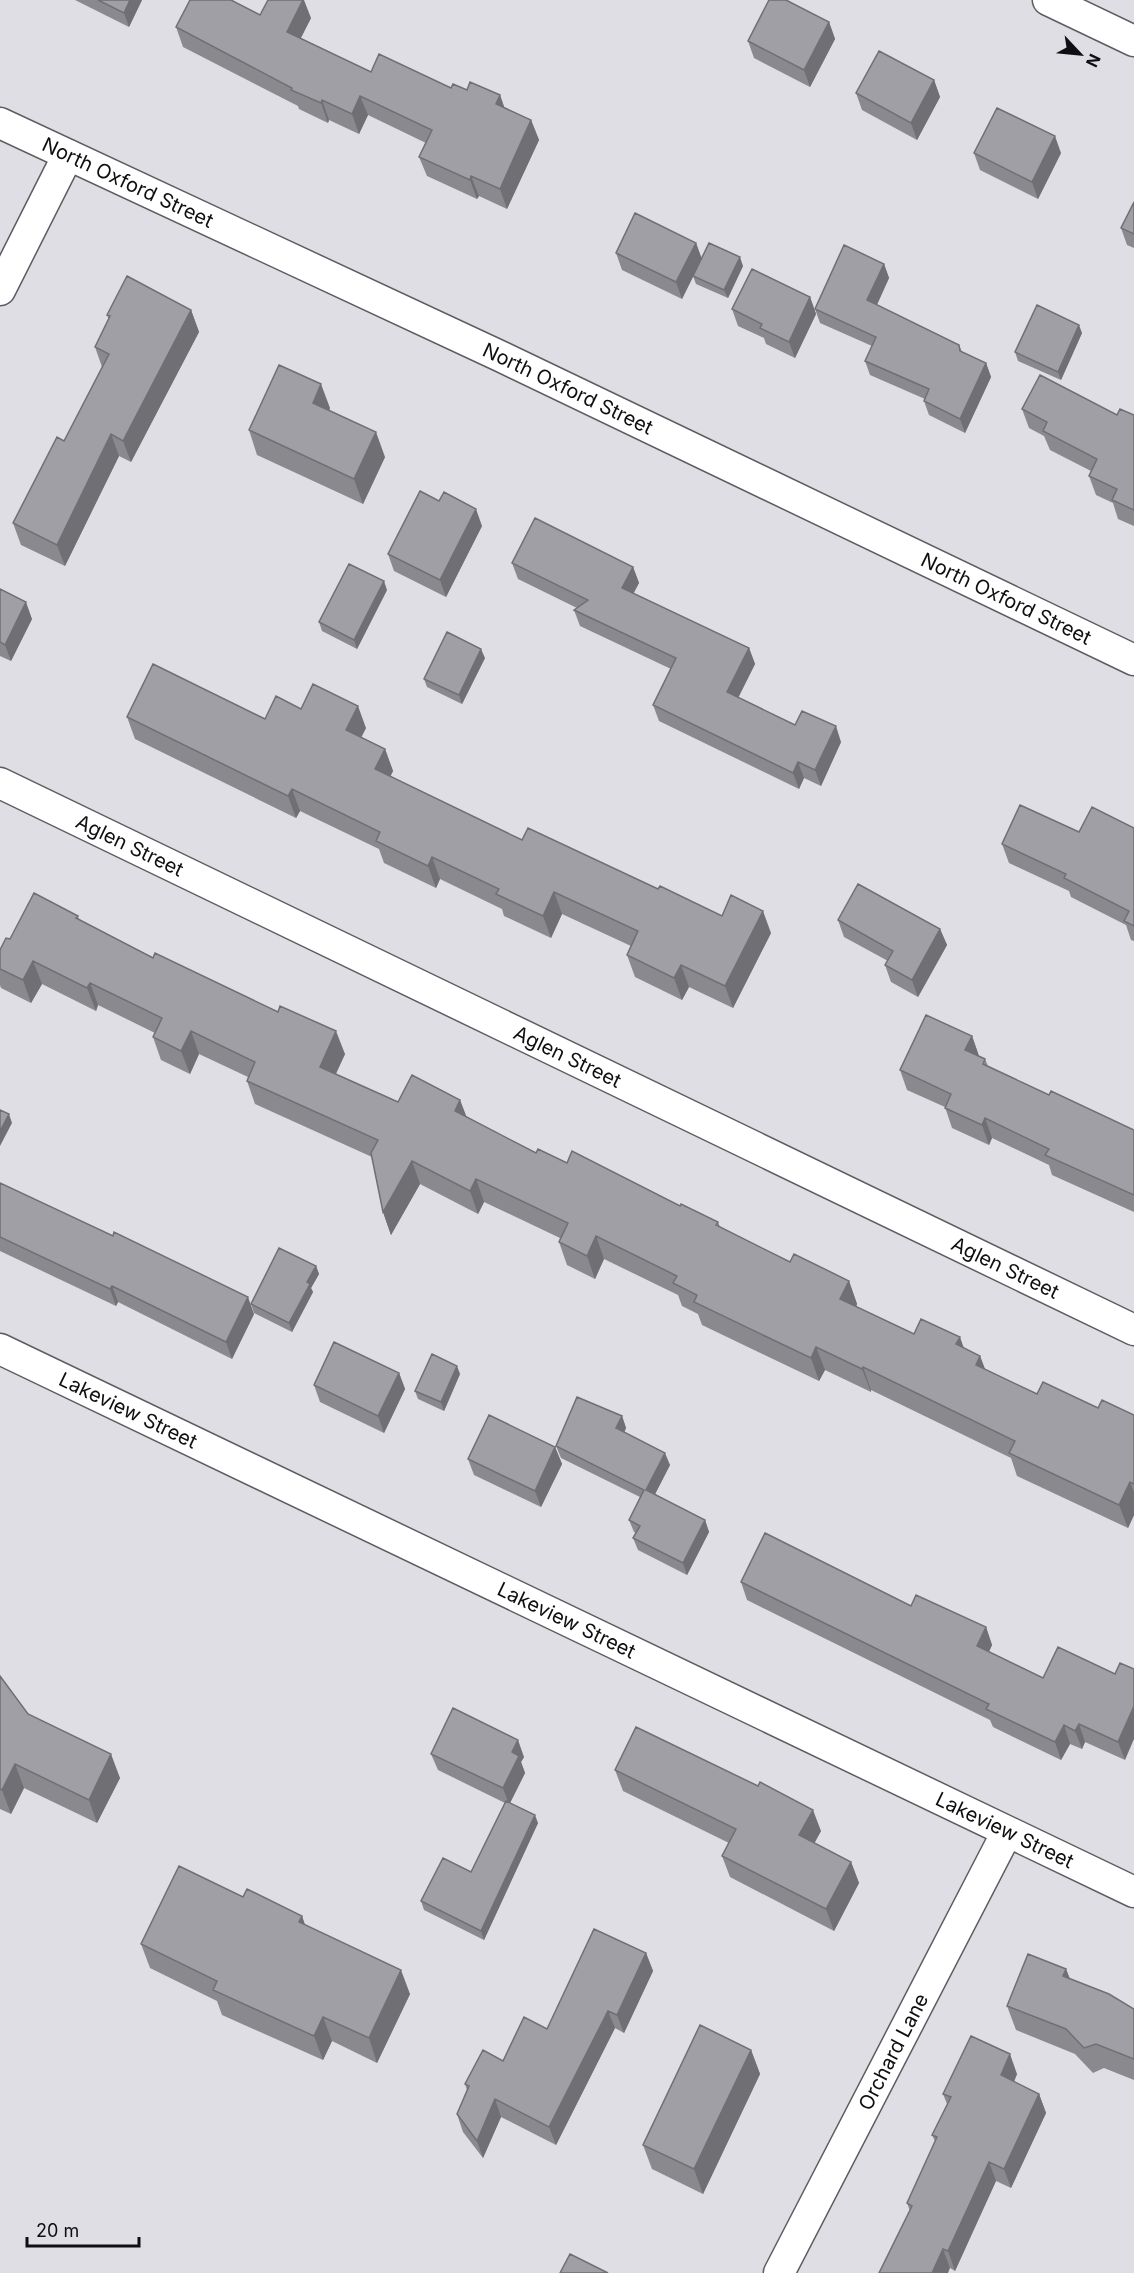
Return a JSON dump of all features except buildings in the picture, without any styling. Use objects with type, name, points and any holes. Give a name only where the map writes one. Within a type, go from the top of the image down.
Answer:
[{"type":"street","points":[[1048,0],[1134,41]]},
{"type":"street","name":"North Oxford Street","points":[[0,123],[512,362],[1134,660]]},
{"type":"street","points":[[0,291],[68,155]]},
{"type":"street","name":"Aglen Street","points":[[0,783],[1134,1330]]},
{"type":"street","name":"Lakeview Street","points":[[0,1349],[1134,1892]]},
{"type":"street","name":"Orchard Lane","points":[[779,2273],[1007,1832]]}]
